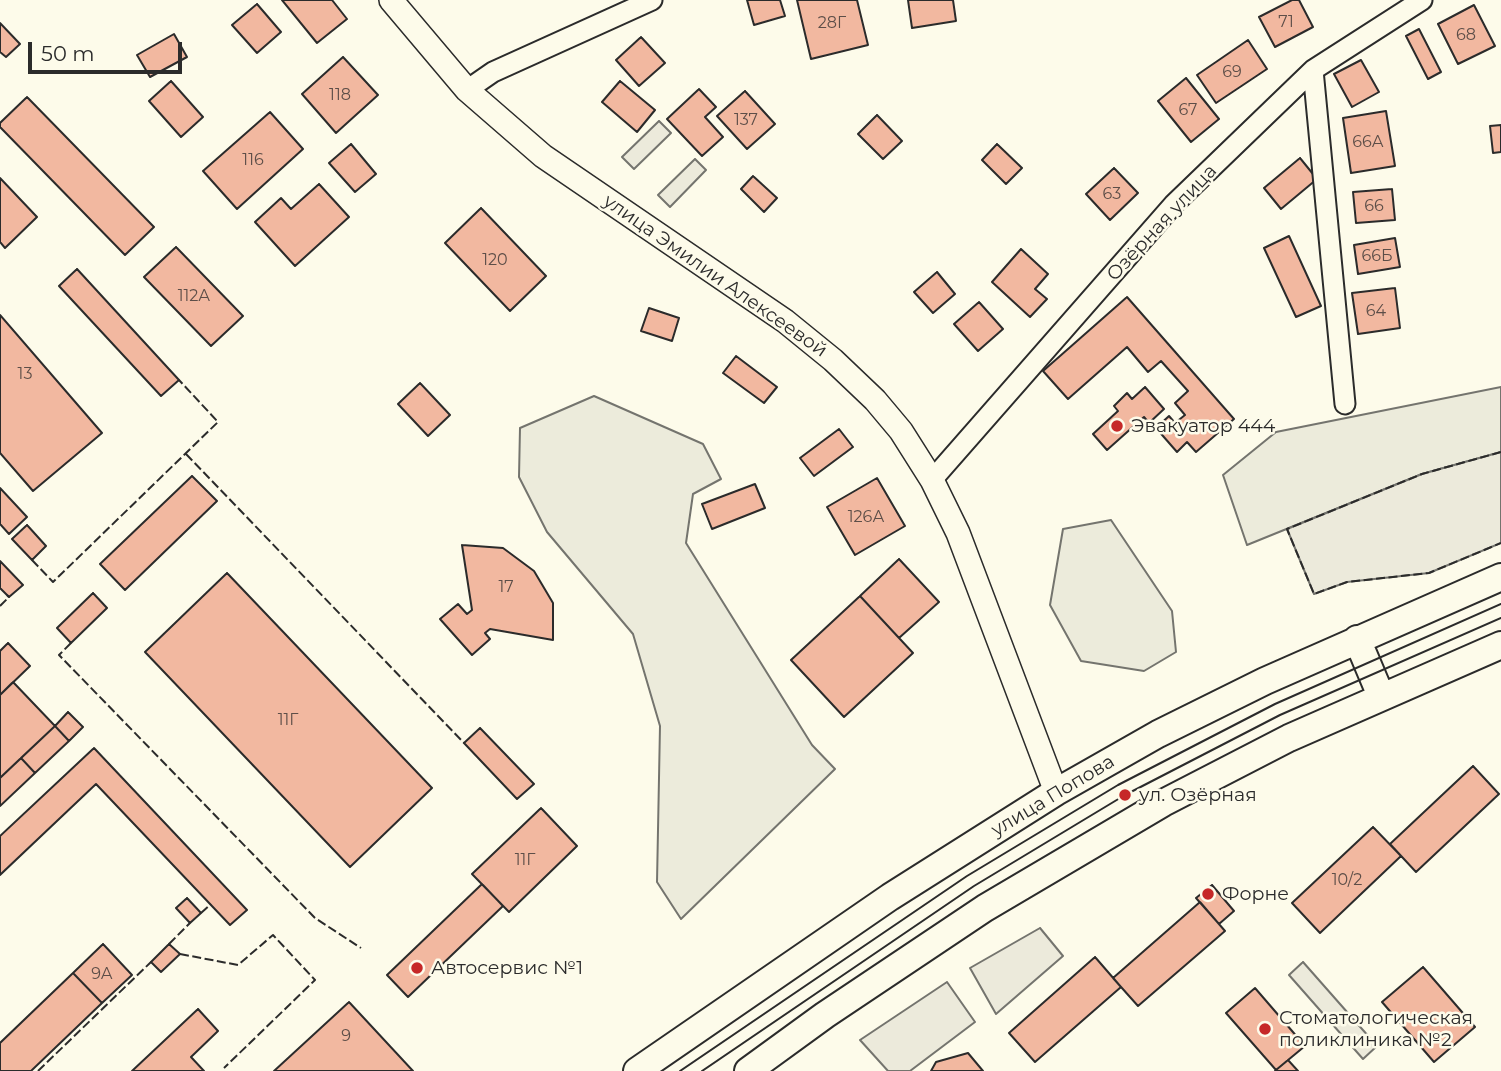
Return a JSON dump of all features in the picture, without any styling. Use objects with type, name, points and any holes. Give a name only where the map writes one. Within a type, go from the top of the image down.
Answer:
[{"type":"main road","name":"улица Попова","points":[[637,1071],[890,897],[1056,793],[1158,734],[1357,639],[1501,577]]},
{"type":"main road","points":[[1357,639],[1381,696]]},
{"type":"main road","points":[[748,1071],[931,943],[1087,846],[1186,789],[1381,696],[1501,645]]},
{"type":"street","name":"улица Эмилии Алексеевой","points":[[391,0],[467,90],[542,156],[714,271],[833,360],[884,410],[932,480],[958,533],[1056,793]]},
{"type":"street","points":[[467,90],[494,72],[652,0]]},
{"type":"street","name":"Озёрная улица","points":[[932,480],[1174,204],[1314,70],[1422,0]]},
{"type":"street","points":[[1314,70],[1345,404]]},
{"type":"shaded area","points":[[659,121],[671,133],[634,169],[622,157]]},
{"type":"shaded area","points":[[695,159],[706,170],[670,207],[658,195]]},
{"type":"shaded area","points":[[1501,387],[1501,452],[1422,474],[1247,545],[1223,475],[1276,432]]},
{"type":"shaded area","points":[[594,396],[703,444],[721,479],[693,494],[686,543],[812,745],[835,769],[681,919],[657,882],[660,726],[633,634],[547,532],[519,477],[520,428]]},
{"type":"shaded area","points":[[1501,452],[1501,543],[1429,573],[1347,582],[1314,594],[1287,529],[1422,474]]},
{"type":"shaded area","points":[[1111,520],[1172,611],[1176,652],[1144,671],[1081,661],[1050,605],[1063,529]]},
{"type":"shaded area","points":[[1040,928],[1063,956],[996,1014],[970,968]]},
{"type":"shaded area","points":[[1303,962],[1377,1046],[1363,1059],[1289,975]]},
{"type":"shaded area","points":[[947,982],[975,1022],[910,1071],[888,1071],[860,1040]]},
{"type":"building","points":[[282,0],[332,0],[347,19],[317,43]]},
{"type":"building","points":[[747,0],[780,0],[785,16],[754,25]]},
{"type":"building","points":[[797,0],[857,0],[868,45],[811,59]]},
{"type":"building","points":[[908,0],[953,0],[956,21],[912,28]]},
{"type":"building","points":[[1292,0],[1299,0],[1313,27],[1275,47],[1259,17]]},
{"type":"building","points":[[257,4],[281,32],[257,53],[232,25]]},
{"type":"building","points":[[1474,5],[1495,46],[1458,64],[1438,24]]},
{"type":"building","points":[[0,23],[20,44],[6,57],[0,52]]},
{"type":"building","points":[[1419,29],[1441,72],[1428,79],[1406,36]]},
{"type":"building","points":[[174,34],[187,57],[150,77],[137,55]]},
{"type":"building","points":[[641,37],[665,63],[639,86],[616,60]]},
{"type":"building","points":[[1248,40],[1267,69],[1216,103],[1197,75]]},
{"type":"building","points":[[343,57],[378,95],[336,133],[302,94]]},
{"type":"building","points":[[1361,60],[1379,92],[1352,107],[1334,74]]},
{"type":"building","points":[[1186,78],[1219,119],[1191,142],[1158,101]]},
{"type":"building","points":[[171,81],[203,117],[181,137],[149,101]]},
{"type":"building","points":[[620,81],[655,110],[637,132],[602,102]]},
{"type":"building","points":[[699,89],[716,107],[705,117],[723,137],[702,156],[667,119]]},
{"type":"building","points":[[745,91],[775,124],[747,149],[717,116]]},
{"type":"building","points":[[27,97],[154,227],[125,255],[0,127],[0,123]]},
{"type":"building","points":[[1386,111],[1395,166],[1351,173],[1343,118]]},
{"type":"building","points":[[270,112],[303,149],[237,209],[203,171]]},
{"type":"building","points":[[877,115],[902,141],[883,159],[858,134]]},
{"type":"building","points":[[1501,125],[1501,152],[1493,153],[1490,126]]},
{"type":"building","points":[[351,144],[376,174],[355,192],[329,163]]},
{"type":"building","points":[[997,144],[1022,168],[1006,184],[982,160]]},
{"type":"building","points":[[1300,158],[1317,179],[1281,209],[1264,188]]},
{"type":"building","points":[[1114,168],[1138,193],[1110,220],[1086,194]]},
{"type":"building","points":[[753,176],[777,198],[764,212],[741,189]]},
{"type":"building","points":[[0,178],[37,217],[5,248],[0,242]]},
{"type":"building","points":[[319,184],[349,217],[295,266],[255,222],[281,198],[291,209]]},
{"type":"building","points":[[1392,189],[1395,220],[1356,223],[1353,192]]},
{"type":"building","points":[[481,208],[546,276],[510,311],[445,243]]},
{"type":"building","points":[[1289,236],[1321,306],[1296,317],[1264,248]]},
{"type":"building","points":[[1395,238],[1400,267],[1358,274],[1354,245]]},
{"type":"building","points":[[176,247],[243,316],[211,346],[144,277]]},
{"type":"building","points":[[1021,249],[1048,274],[1035,289],[1047,299],[1030,317],[992,282]]},
{"type":"building","points":[[77,269],[179,380],[161,396],[59,286]]},
{"type":"building","points":[[937,272],[955,294],[933,313],[914,292]]},
{"type":"building","points":[[1395,288],[1400,328],[1358,334],[1352,293]]},
{"type":"building","points":[[1127,297],[1234,419],[1196,452],[1187,442],[1177,452],[1156,428],[1169,416],[1175,423],[1185,415],[1175,403],[1188,391],[1161,361],[1148,372],[1127,347],[1068,399],[1043,371]]},
{"type":"building","points":[[979,302],[1003,329],[978,351],[954,324]]},
{"type":"building","points":[[649,308],[679,318],[672,341],[641,331]]},
{"type":"building","points":[[0,315],[102,433],[33,491],[0,453]]},
{"type":"building","points":[[736,356],[777,387],[764,403],[723,373]]},
{"type":"building","points":[[420,383],[450,415],[428,436],[398,404]]},
{"type":"building","points":[[1145,387],[1164,409],[1149,423],[1144,417],[1107,450],[1093,434],[1118,411],[1114,406],[1127,393],[1132,399]]},
{"type":"building","points":[[839,429],[853,447],[814,476],[800,458]]},
{"type":"building","points":[[192,476],[217,501],[125,590],[100,564]]},
{"type":"building","points":[[877,478],[905,526],[855,555],[827,507]]},
{"type":"building","points":[[755,484],[765,508],[712,529],[702,504]]},
{"type":"building","points":[[0,488],[27,517],[9,534],[0,524]]},
{"type":"building","points":[[27,525],[46,546],[32,560],[12,539]]},
{"type":"building","points":[[462,545],[503,548],[534,571],[553,603],[553,640],[490,629],[485,633],[490,639],[472,655],[440,619],[458,604],[467,614],[472,610]]},
{"type":"building","points":[[899,559],[939,602],[899,638],[860,596]]},
{"type":"building","points":[[0,561],[23,585],[9,597],[0,588]]},
{"type":"building","points":[[227,573],[432,788],[350,867],[145,652]]},
{"type":"building","points":[[93,593],[107,608],[71,643],[57,628]]},
{"type":"building","points":[[860,596],[913,653],[844,717],[791,660]]},
{"type":"building","points":[[8,643],[30,666],[0,695],[0,651]]},
{"type":"building","points":[[13,682],[55,726],[0,778],[0,695]]},
{"type":"building","points":[[68,712],[83,727],[69,741],[55,726]]},
{"type":"building","points":[[55,726],[69,741],[35,773],[21,758]]},
{"type":"building","points":[[480,728],[534,784],[517,799],[464,743]]},
{"type":"building","points":[[94,748],[247,910],[230,925],[96,784],[0,875],[0,836]]},
{"type":"building","points":[[21,758],[35,773],[0,806],[0,778]]},
{"type":"building","points":[[1473,766],[1499,794],[1416,872],[1390,844]]},
{"type":"building","points":[[541,808],[577,846],[509,912],[472,874]]},
{"type":"building","points":[[1373,827],[1401,856],[1320,933],[1292,903]]},
{"type":"building","points":[[482,884],[503,906],[408,997],[387,975]]},
{"type":"building","points":[[1212,885],[1234,911],[1219,924],[1196,898]]},
{"type":"building","points":[[187,898],[201,913],[190,923],[176,908]]},
{"type":"building","points":[[1200,902],[1225,931],[1138,1006],[1113,978]]},
{"type":"building","points":[[103,944],[132,975],[102,1003],[73,973]]},
{"type":"building","points":[[169,944],[180,954],[161,972],[151,962]]},
{"type":"building","points":[[1095,957],[1121,987],[1035,1062],[1009,1033]]},
{"type":"building","points":[[1423,967],[1475,1027],[1434,1062],[1382,1002]]},
{"type":"building","points":[[73,973],[102,1003],[31,1071],[0,1071],[0,1043]]},
{"type":"building","name":"Стоматологическая поликлиника №2","points":[[1255,988],[1305,1046],[1276,1070],[1226,1013]]},
{"type":"building","points":[[349,1002],[413,1071],[274,1071]]},
{"type":"building","points":[[198,1009],[218,1031],[191,1057],[204,1071],[132,1071]]},
{"type":"building","points":[[968,1053],[983,1071],[931,1071],[936,1062]]},
{"type":"building","points":[[1288,1060],[1298,1071],[1275,1071],[1276,1070]]},
{"type":"tram line","points":[[680,1071],[967,876],[1118,785],[1275,704],[1501,604]]},
{"type":"tram line","points":[[702,1071],[974,886],[1125,795],[1280,715],[1501,618]]},
{"type":"fence","points":[[32,560],[53,582],[218,422],[179,380]]},
{"type":"fence","points":[[1501,452],[1422,474],[1287,529],[1314,594],[1347,582],[1429,573],[1501,543]]},
{"type":"fence","points":[[186,454],[464,743]]},
{"type":"fence","points":[[0,606],[9,597],[7,595]]},
{"type":"fence","points":[[71,643],[59,655],[315,918],[361,948]]},
{"type":"fence","points":[[201,913],[211,904]]},
{"type":"fence","points":[[169,944],[190,923]]},
{"type":"fence","points":[[180,954],[238,965],[273,935],[315,980],[224,1068]]},
{"type":"fence","points":[[38,1071],[151,962]]},
{"type":"place","name":"Эвакуатор 444","points":[[1117,426]]},
{"type":"place","name":"ул. Озёрная","points":[[1125,795]]},
{"type":"place","name":"Форне","points":[[1208,894]]},
{"type":"place","name":"Автосервис №1","points":[[417,968]]},
{"type":"place","name":"Стоматологическая поликлиника №2","points":[[1265,1029]]}]
